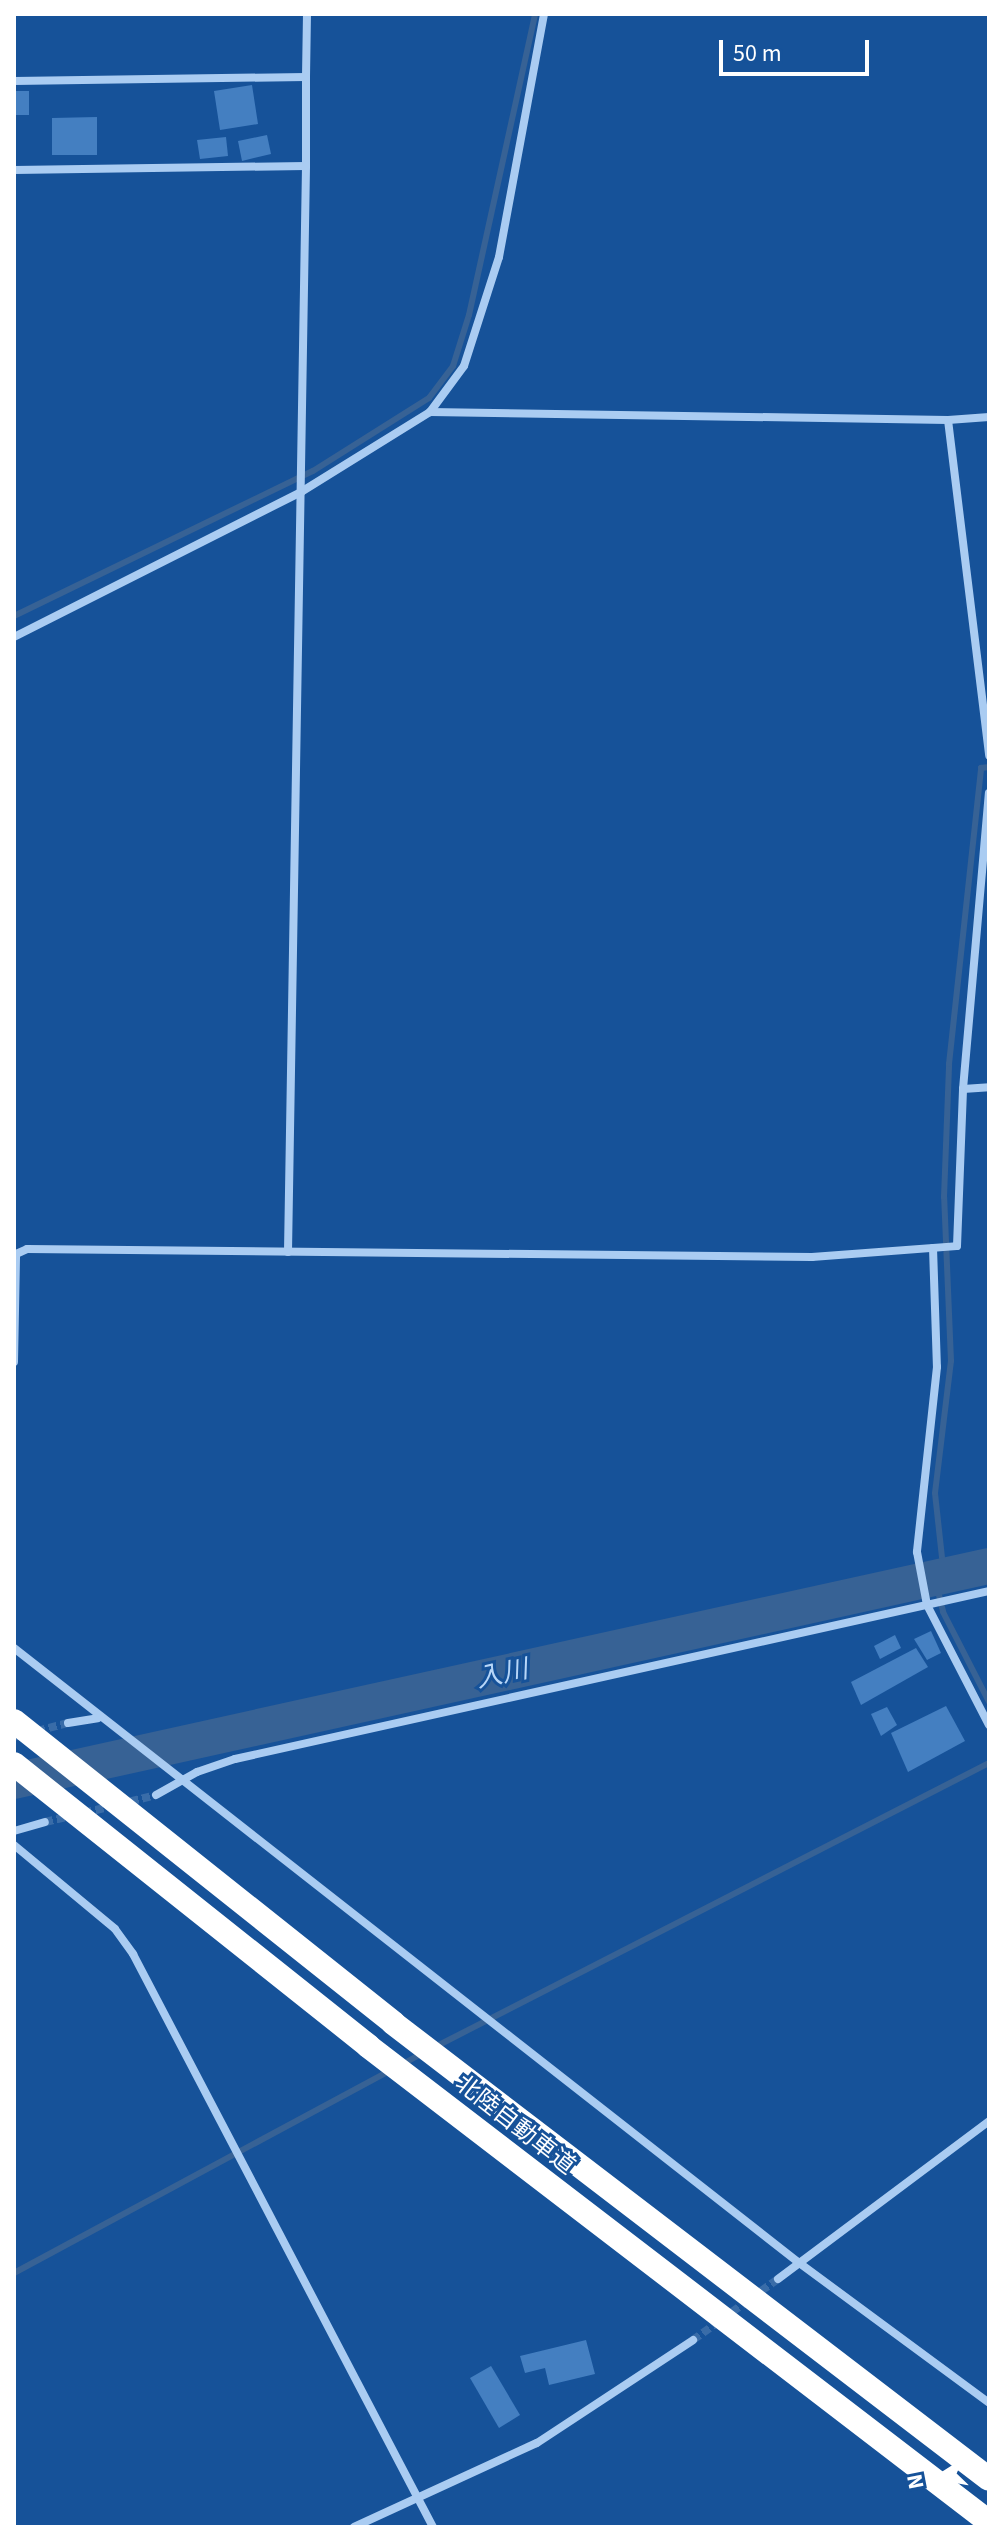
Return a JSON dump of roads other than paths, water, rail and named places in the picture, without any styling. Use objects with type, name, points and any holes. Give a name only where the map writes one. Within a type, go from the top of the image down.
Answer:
[{"type":"highway","name":"北陸自動車道","points":[[14,1721],[405,2032],[989,2479]]},
{"type":"highway","name":"北陸自動車道","points":[[14,1764],[729,2326],[989,2522]]},
{"type":"street","points":[[288,1252],[307,14]]},
{"type":"street","points":[[14,637],[301,492],[430,412],[464,366],[499,257],[544,14]]},
{"type":"street","points":[[14,81],[306,77]]},
{"type":"street","points":[[14,170],[306,166]]},
{"type":"street","points":[[430,412],[948,420],[989,417]]},
{"type":"street","points":[[948,420],[989,756]]},
{"type":"street","points":[[14,1362],[16,1254],[27,1249],[812,1257],[957,1246],[963,1089],[989,793]]},
{"type":"street","points":[[963,1089],[989,1087]]},
{"type":"street","points":[[933,1248],[937,1367],[918,1560],[927,1605],[989,1725]]},
{"type":"street","points":[[156,1795],[235,1759],[989,1591]]},
{"type":"street","points":[[14,1648],[98,1718],[798,2262],[989,2403]]},
{"type":"street","points":[[68,1723],[98,1718]]},
{"type":"street","points":[[14,1831],[45,1822]]},
{"type":"street","points":[[14,1845],[115,1929],[133,1954],[433,2527]]},
{"type":"street","points":[[778,2279],[989,2121]]},
{"type":"street","points":[[354,2527],[537,2443],[693,2340]]},
{"type":"waterway","points":[[14,616],[313,471],[429,398],[453,366],[469,315],[535,14]]},
{"type":"waterway","points":[[944,1576],[935,1493],[951,1361],[944,1197],[949,1064],[981,768],[989,767]]},
{"type":"waterway","name":"入川","points":[[14,1781],[989,1566]]},
{"type":"waterway","points":[[935,1579],[943,1612],[989,1702]]},
{"type":"waterway","points":[[433,2048],[989,1763]]},
{"type":"waterway","points":[[401,2065],[423,2053]]},
{"type":"waterway","points":[[14,2273],[391,2070]]},
{"type":"tunnel","points":[[14,1737],[68,1723]]},
{"type":"tunnel","points":[[84,1813],[156,1795]]},
{"type":"tunnel","points":[[45,1822],[71,1816]]},
{"type":"tunnel","points":[[693,2340],[778,2279]]}]
